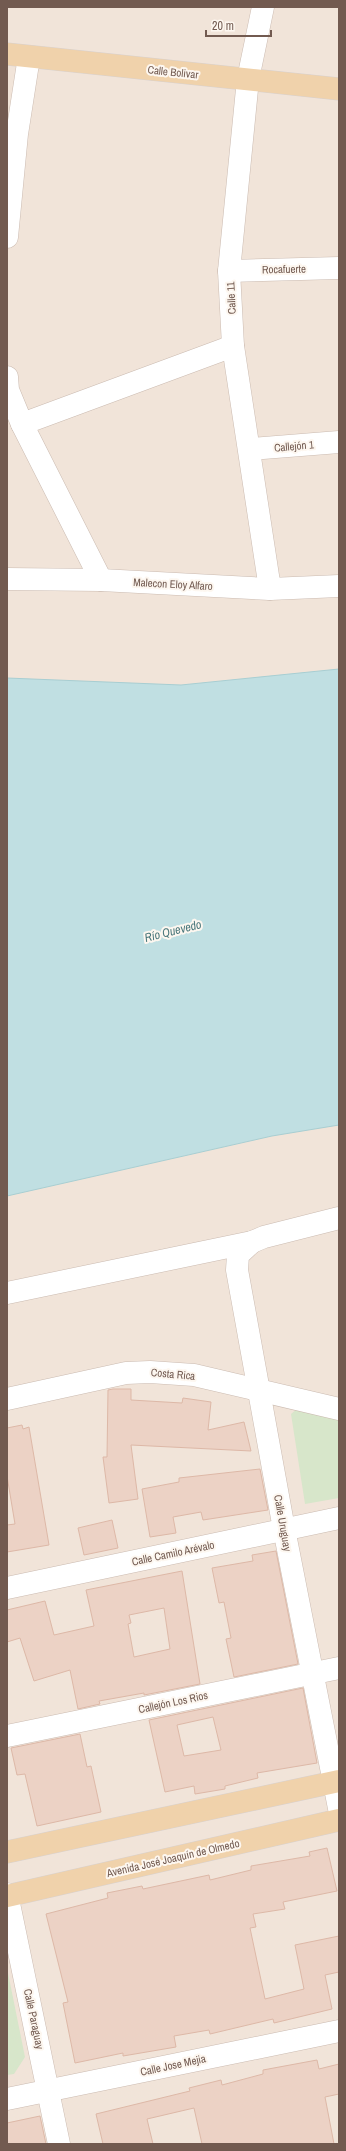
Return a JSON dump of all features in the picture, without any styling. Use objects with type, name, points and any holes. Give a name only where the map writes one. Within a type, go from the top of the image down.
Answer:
[{"type":"main road","name":"Calle Bolivar","points":[[7,54],[339,89]]},
{"type":"main road","points":[[7,1852],[336,1782]]},
{"type":"main road","name":"Avenida José Joaquín de Olmedo","points":[[7,1895],[339,1820]]},
{"type":"street","name":"Calle 11","points":[[263,7],[248,80],[229,271],[233,346],[270,589]]},
{"type":"street","points":[[7,237],[17,134],[29,57]]},
{"type":"street","name":"Rocafuerte","points":[[229,271],[339,268]]},
{"type":"street","points":[[22,424],[233,346]]},
{"type":"street","points":[[7,386],[22,424],[101,580]]},
{"type":"street","name":"Callejón 1","points":[[250,450],[339,442]]},
{"type":"street","name":"Malecon Eloy Alfaro","points":[[7,579],[101,580],[270,589],[339,586]]},
{"type":"street","points":[[7,1293],[252,1242],[264,1237],[339,1218]]},
{"type":"street","name":"Calle Uruguay","points":[[252,1242],[241,1252],[236,1264],[284,1529],[336,1782],[339,1808]]},
{"type":"street","name":"Costa Rica","points":[[7,1399],[138,1372],[194,1376],[339,1409]]},
{"type":"street","name":"Calle Camilo Arévalo","points":[[7,1588],[339,1518]]},
{"type":"street","name":"Callejón Los Rios","points":[[7,1736],[339,1668]]},
{"type":"street","name":"Calle Paraguay","points":[[7,1895],[49,2090],[59,2144]]},
{"type":"street","name":"Calle Jose Mejia","points":[[7,2099],[339,2031]]},
{"type":"shaded area","points":[[7,7],[339,7],[339,2144],[7,2144]]},
{"type":"green space","points":[[297,1409],[339,1419],[339,1498],[305,1504],[291,1414]]},
{"type":"green space","points":[[7,1968],[25,2057],[14,2074],[7,2075]]},
{"type":"water","name":"Río Quevedo","points":[[339,669],[339,1125],[272,1136],[7,1196],[7,678],[181,685]]},
{"type":"building","points":[[131,1389],[131,1400],[182,1403],[183,1398],[211,1402],[208,1430],[244,1422],[251,1451],[131,1445],[138,1499],[109,1503],[103,1457],[107,1457],[108,1390]]},
{"type":"building","points":[[22,1425],[23,1429],[29,1427],[49,1545],[7,1552],[7,1525],[15,1524],[7,1476],[7,1428]]},
{"type":"building","points":[[260,1469],[268,1510],[203,1520],[201,1512],[173,1517],[176,1533],[150,1537],[142,1489],[179,1482],[179,1478]]},
{"type":"building","points":[[112,1520],[118,1548],[84,1555],[78,1528]]},
{"type":"building","points":[[276,1551],[298,1664],[234,1677],[226,1639],[231,1638],[224,1602],[219,1603],[212,1568],[253,1561],[252,1555]]},
{"type":"building","points":[[182,1571],[200,1684],[144,1695],[144,1693],[99,1701],[100,1704],[78,1709],[70,1670],[34,1681],[20,1638],[7,1642],[7,1610],[45,1601],[54,1635],[94,1626],[86,1590]],"holes":[[[164,1608],[170,1649],[134,1657],[128,1624],[131,1623],[129,1615]]]},
{"type":"building","points":[[303,1688],[317,1763],[257,1773],[258,1778],[225,1786],[225,1789],[195,1794],[194,1786],[165,1792],[149,1720]],"holes":[[[213,1717],[221,1750],[184,1756],[177,1725]]]},
{"type":"building","points":[[80,1734],[87,1767],[91,1766],[101,1812],[37,1826],[25,1774],[17,1775],[11,1748]]},
{"type":"building","points":[[327,1848],[337,1891],[283,1902],[285,1909],[253,1914],[256,1927],[250,1928],[265,1999],[304,1989],[295,1945],[339,1936],[339,1972],[325,1975],[332,2009],[274,2023],[273,2019],[210,2034],[209,2030],[174,2036],[176,2047],[123,2056],[123,2053],[75,2063],[63,2003],[68,2002],[46,1914],[108,1898],[107,1893],[142,1886],[143,1889],[209,1875],[210,1880],[251,1870],[251,1866],[310,1856],[309,1852]]},
{"type":"building","points":[[317,2060],[319,2069],[339,2064],[339,2094],[325,2097],[334,2144],[202,2144],[194,2108],[147,2119],[153,2144],[103,2144],[96,2114],[190,2091],[189,2088],[221,2080],[222,2085],[263,2074],[263,2070]]},
{"type":"building","points":[[40,2116],[46,2144],[7,2144],[7,2123]]}]
